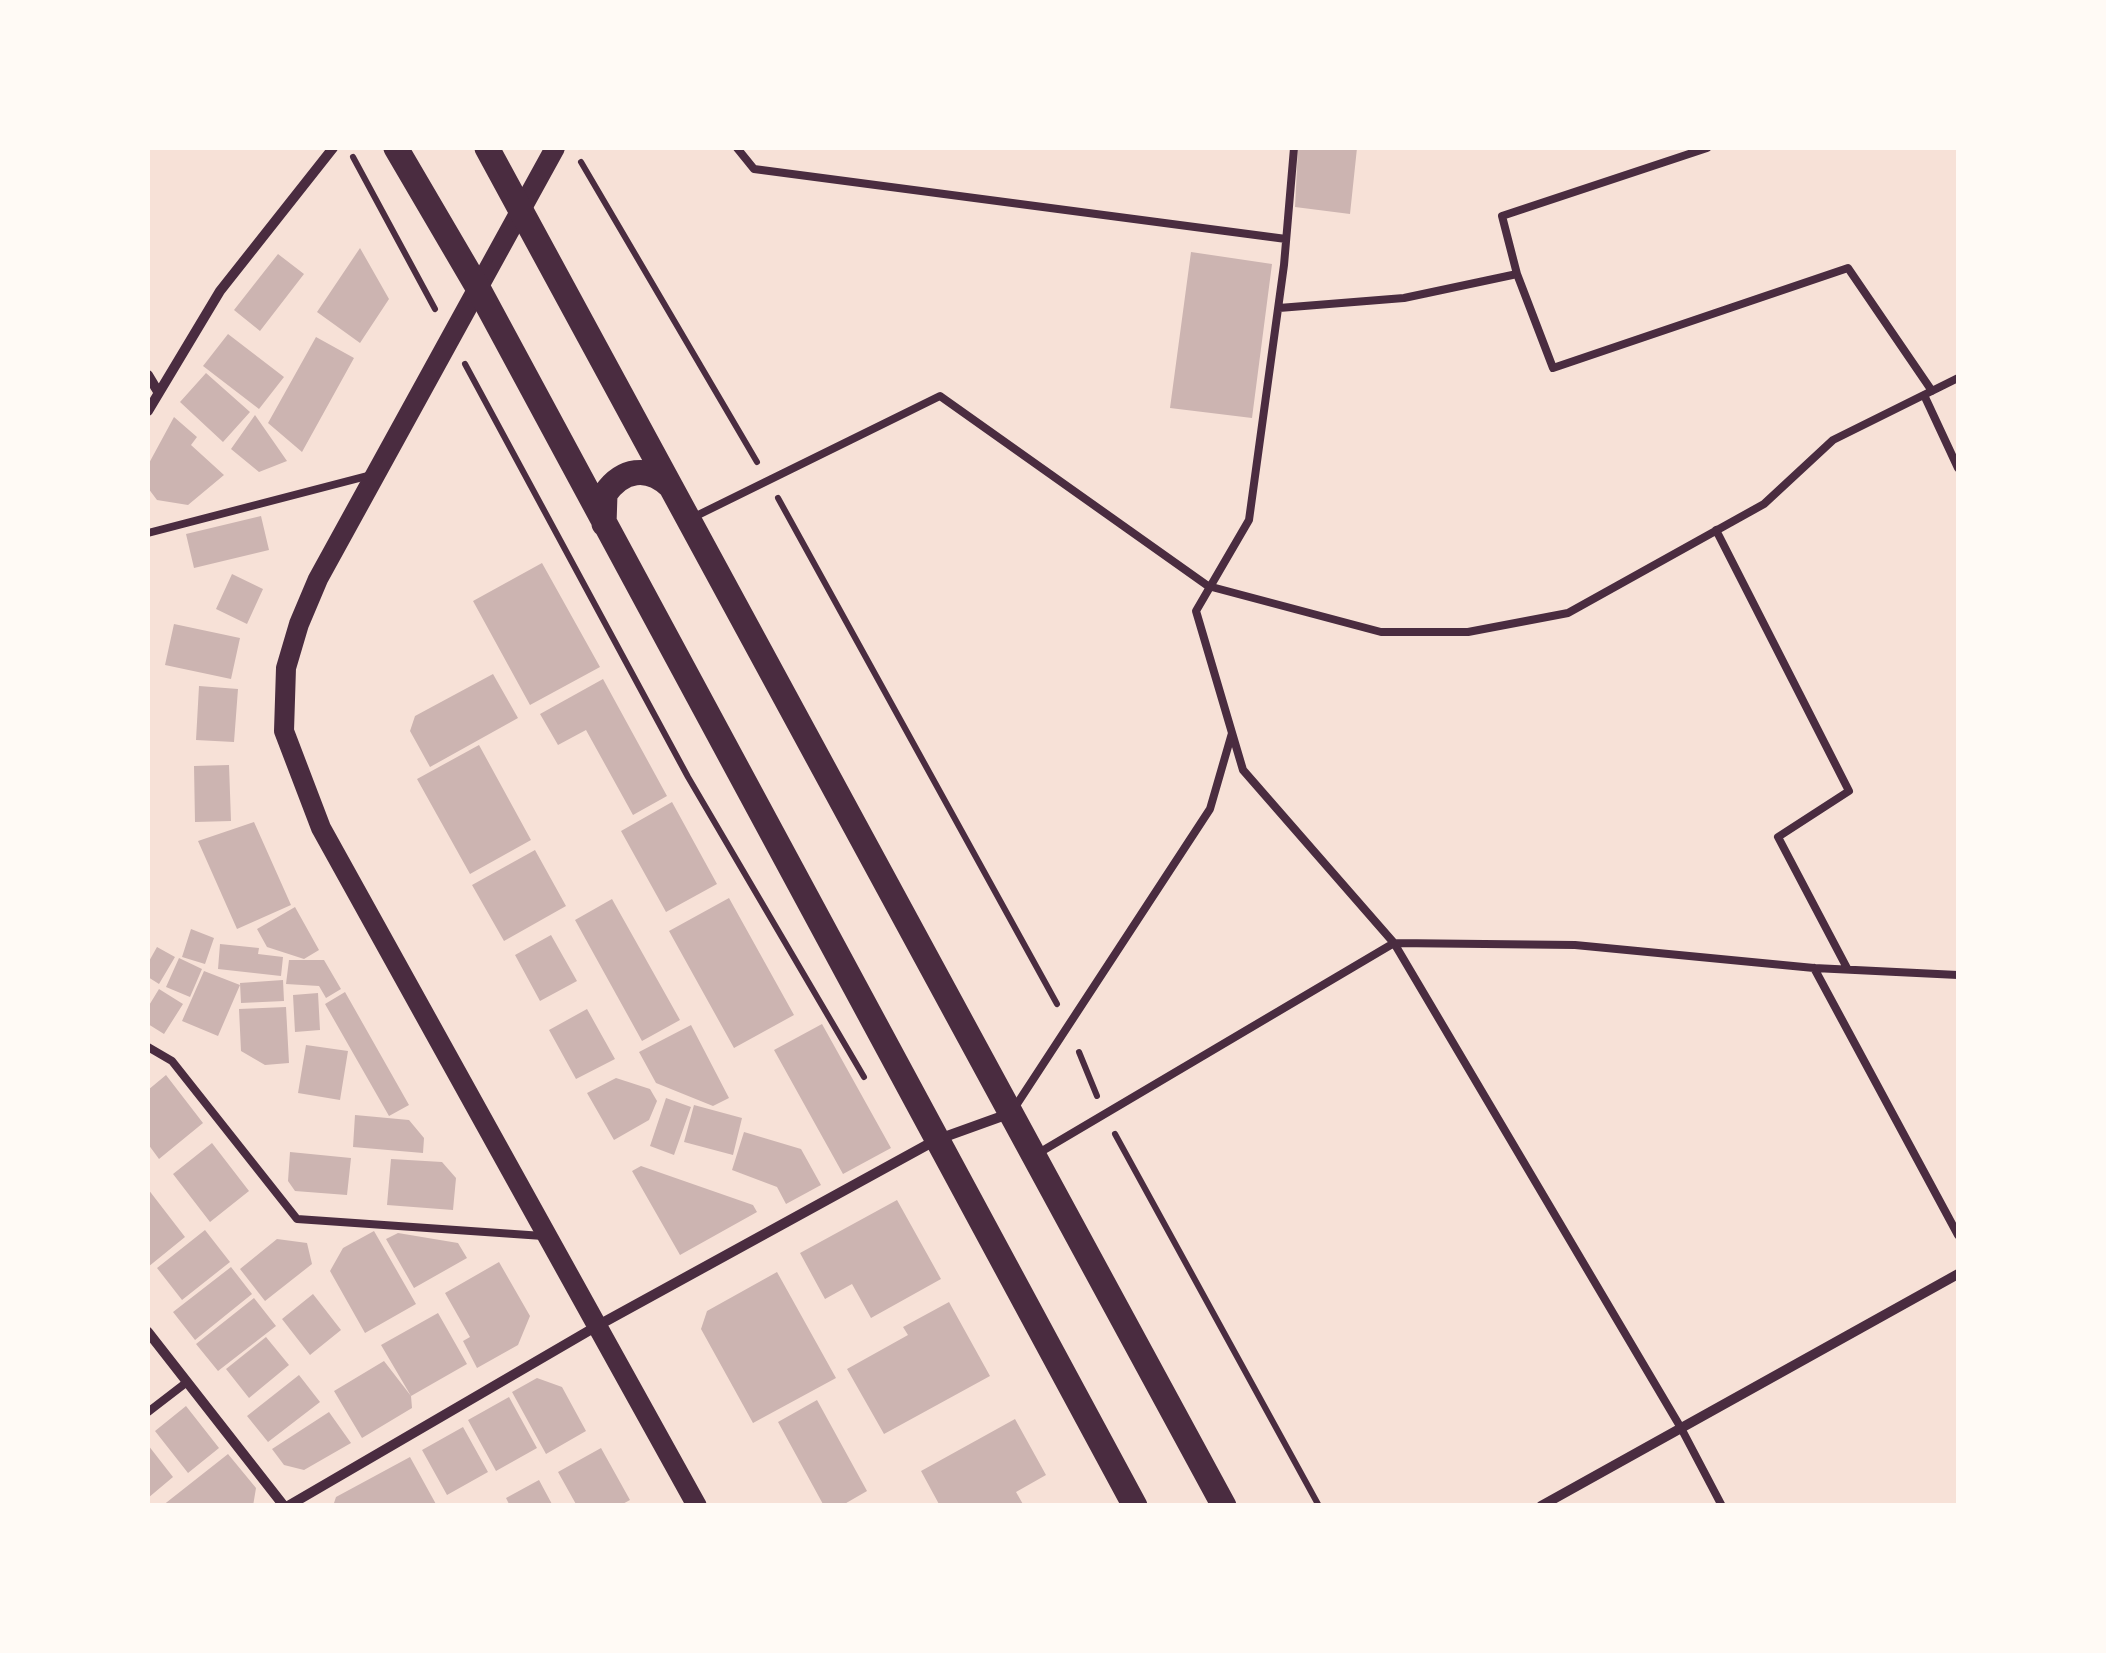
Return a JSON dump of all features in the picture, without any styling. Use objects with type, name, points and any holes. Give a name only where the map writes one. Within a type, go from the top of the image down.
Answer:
[{"type":"main road","points":[[396,148],[478,288],[1134,1506]]},
{"type":"main road","points":[[487,148],[1224,1506]]},
{"type":"main road","points":[[556,148],[318,579],[299,624],[283,690],[284,731],[321,828],[696,1506]]},
{"type":"main road","points":[[606,529],[602,505],[622,476],[646,472],[658,475],[675,491]]},
{"type":"street","points":[[148,411],[220,291],[333,148]]},
{"type":"street","points":[[148,375],[158,390]]},
{"type":"street","points":[[148,1332],[286,1506],[597,1326],[936,1140],[1012,1113]]},
{"type":"street","points":[[1541,1506],[1958,1274]]},
{"type":"lane","points":[[737,148],[754,169],[1286,240]]},
{"type":"lane","points":[[1294,148],[1278,308],[1249,520],[1196,611],[1243,770],[1394,943],[1681,1428],[1722,1506]]},
{"type":"lane","points":[[1706,148],[1502,216],[1517,274],[1553,368],[1848,268],[1928,393],[1958,468]]},
{"type":"lane","points":[[1278,308],[1404,298],[1517,274]]},
{"type":"lane","points":[[690,520],[940,396],[1208,586],[1381,632],[1468,632],[1568,613],[1764,504],[1833,440],[1958,378]]},
{"type":"lane","points":[[148,532],[376,474]]},
{"type":"lane","points":[[1716,530],[1850,791],[1778,837],[1847,968]]},
{"type":"lane","points":[[1012,1113],[1210,809],[1232,732]]},
{"type":"lane","points":[[1034,1156],[1394,943],[1575,945],[1814,968],[1955,975],[1958,964]]},
{"type":"lane","points":[[1814,968],[1958,1235]]},
{"type":"lane","points":[[148,1047],[172,1061],[297,1219],[548,1236]]},
{"type":"lane","points":[[148,1412],[187,1382]]},
{"type":"path","points":[[348,148],[688,777],[869,1086]]},
{"type":"path","points":[[573,148],[768,481],[1068,1025],[1104,1115],[1319,1506]]},
{"type":"building","points":[[1298,148],[1357,148],[1350,214],[1295,207]]},
{"type":"building","points":[[360,248],[389,299],[360,343],[317,312]]},
{"type":"building","points":[[1191,252],[1272,264],[1252,418],[1170,408]]},
{"type":"building","points":[[278,254],[304,274],[260,331],[234,310]]},
{"type":"building","points":[[228,334],[284,377],[259,409],[203,366]]},
{"type":"building","points":[[316,337],[354,358],[302,452],[268,423]]},
{"type":"building","points":[[206,373],[250,412],[223,442],[180,402]]},
{"type":"building","points":[[255,415],[287,461],[259,472],[231,449]]},
{"type":"building","points":[[174,417],[197,437],[191,445],[224,475],[188,505],[157,500],[148,488],[148,465]]},
{"type":"building","points":[[261,516],[269,550],[194,568],[186,534]]},
{"type":"building","points":[[542,563],[600,667],[530,705],[473,601]]},
{"type":"building","points":[[232,574],[263,589],[247,624],[216,609]]},
{"type":"building","points":[[174,624],[240,638],[231,679],[165,665]]},
{"type":"building","points":[[493,674],[518,718],[430,767],[410,731],[415,716]]},
{"type":"building","points":[[603,679],[667,796],[633,815],[586,730],[558,745],[540,714]]},
{"type":"building","points":[[199,686],[238,689],[234,742],[196,740]]},
{"type":"building","points":[[479,745],[531,840],[470,874],[417,779]]},
{"type":"building","points":[[229,765],[231,821],[195,822],[194,766]]},
{"type":"building","points":[[672,802],[717,884],[666,912],[621,831]]},
{"type":"building","points":[[254,822],[291,905],[237,929],[198,841]]},
{"type":"building","points":[[535,850],[566,906],[504,941],[472,885]]},
{"type":"building","points":[[729,898],[794,1015],[734,1048],[669,931]]},
{"type":"building","points":[[612,899],[680,1020],[642,1041],[575,920]]},
{"type":"building","points":[[295,907],[319,950],[304,959],[267,947],[257,929]]},
{"type":"building","points":[[191,929],[214,938],[205,964],[182,957]]},
{"type":"building","points":[[551,935],[577,981],[540,1001],[515,955]]},
{"type":"building","points":[[220,944],[259,948],[258,954],[283,957],[281,976],[218,969]]},
{"type":"building","points":[[157,947],[175,957],[159,984],[148,977],[148,963]]},
{"type":"building","points":[[179,958],[202,969],[190,997],[166,987]]},
{"type":"building","points":[[289,960],[324,960],[341,989],[326,998],[319,986],[286,984]]},
{"type":"building","points":[[204,971],[240,985],[218,1036],[182,1021]]},
{"type":"building","points":[[283,980],[284,1001],[241,1003],[240,983]]},
{"type":"building","points":[[159,989],[183,1004],[164,1034],[148,1024],[148,1007]]},
{"type":"building","points":[[345,992],[409,1105],[389,1116],[325,1004]]},
{"type":"building","points":[[318,993],[320,1030],[295,1032],[293,995]]},
{"type":"building","points":[[286,1007],[289,1063],[265,1065],[241,1051],[239,1009]]},
{"type":"building","points":[[587,1009],[615,1059],[576,1079],[549,1030]]},
{"type":"building","points":[[822,1024],[891,1148],[843,1174],[774,1050]]},
{"type":"building","points":[[691,1025],[729,1098],[713,1106],[656,1083],[639,1052]]},
{"type":"building","points":[[306,1045],[348,1051],[340,1100],[298,1093]]},
{"type":"building","points":[[166,1075],[203,1123],[159,1159],[148,1144],[148,1090]]},
{"type":"building","points":[[616,1078],[650,1089],[657,1101],[649,1120],[614,1140],[587,1093]]},
{"type":"building","points":[[666,1098],[691,1107],[674,1155],[650,1146]]},
{"type":"building","points":[[694,1105],[742,1118],[733,1155],[684,1142]]},
{"type":"building","points":[[355,1115],[409,1120],[424,1138],[423,1153],[353,1147]]},
{"type":"building","points":[[744,1132],[801,1149],[821,1185],[786,1204],[777,1187],[732,1170]]},
{"type":"building","points":[[212,1143],[249,1191],[210,1222],[173,1174]]},
{"type":"building","points":[[290,1152],[351,1158],[347,1195],[295,1191],[288,1181]]},
{"type":"building","points":[[391,1159],[442,1162],[456,1178],[453,1210],[387,1205]]},
{"type":"building","points":[[641,1166],[753,1205],[757,1212],[680,1255],[632,1171]]},
{"type":"building","points":[[148,1189],[185,1237],[148,1267]]},
{"type":"building","points":[[897,1200],[941,1279],[871,1318],[852,1284],[825,1299],[800,1253]]},
{"type":"building","points":[[205,1230],[230,1262],[182,1300],[157,1268]]},
{"type":"building","points":[[374,1231],[416,1304],[365,1333],[330,1271],[343,1248]]},
{"type":"building","points":[[398,1233],[458,1243],[467,1258],[414,1288],[386,1239]]},
{"type":"building","points":[[277,1239],[307,1243],[312,1264],[265,1301],[240,1269]]},
{"type":"building","points":[[499,1262],[530,1316],[518,1345],[477,1368],[463,1341],[470,1337],[445,1293]]},
{"type":"building","points":[[231,1267],[252,1294],[195,1340],[173,1312]]},
{"type":"building","points":[[777,1272],[836,1378],[753,1423],[701,1329],[707,1311]]},
{"type":"building","points":[[313,1294],[341,1330],[310,1355],[282,1319]]},
{"type":"building","points":[[254,1298],[276,1326],[218,1371],[196,1344]]},
{"type":"building","points":[[949,1302],[990,1376],[884,1434],[847,1369],[908,1335],[903,1327]]},
{"type":"building","points":[[438,1313],[467,1364],[411,1396],[381,1345]]},
{"type":"building","points":[[266,1337],[289,1365],[249,1398],[226,1369]]},
{"type":"building","points":[[384,1361],[411,1396],[412,1408],[362,1438],[334,1391]]},
{"type":"building","points":[[299,1375],[320,1402],[268,1442],[247,1416]]},
{"type":"building","points":[[537,1378],[562,1387],[586,1431],[546,1454],[512,1392]]},
{"type":"building","points":[[509,1397],[537,1448],[496,1471],[468,1420]]},
{"type":"building","points":[[817,1400],[867,1491],[841,1506],[824,1506],[778,1422]]},
{"type":"building","points":[[186,1406],[219,1448],[188,1473],[155,1431]]},
{"type":"building","points":[[329,1412],[351,1443],[304,1470],[284,1465],[272,1449]]},
{"type":"building","points":[[1015,1419],[1046,1475],[1016,1492],[1024,1506],[940,1506],[921,1471]]},
{"type":"building","points":[[463,1427],[488,1472],[447,1495],[422,1450]]},
{"type":"building","points":[[148,1445],[173,1477],[148,1498]]},
{"type":"building","points":[[601,1448],[630,1500],[619,1506],[577,1506],[558,1472]]},
{"type":"building","points":[[228,1454],[256,1488],[253,1506],[162,1506]]},
{"type":"building","points":[[410,1457],[437,1506],[333,1506],[336,1497]]},
{"type":"building","points":[[539,1480],[553,1506],[510,1506],[506,1498]]}]
